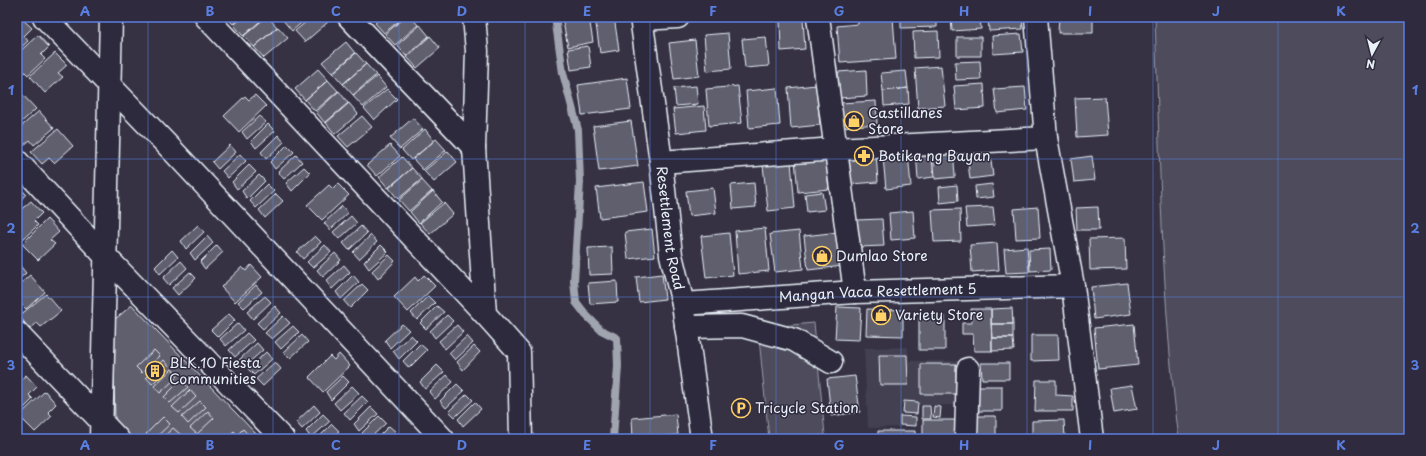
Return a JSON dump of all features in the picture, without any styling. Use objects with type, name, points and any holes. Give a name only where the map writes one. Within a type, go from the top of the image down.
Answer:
[{"type":"street","points":[[44,17],[110,85],[443,439]]},
{"type":"street","points":[[102,431],[111,17]]},
{"type":"street","points":[[206,17],[485,314],[518,352],[521,439]]},
{"type":"street","points":[[349,17],[474,148]]},
{"type":"street","points":[[474,17],[477,51],[474,148],[485,314]]},
{"type":"street","points":[[641,18],[678,17]]},
{"type":"street","points":[[818,17],[835,149],[856,292]]},
{"type":"street","points":[[1036,17],[1046,138],[1073,286],[1092,439]]},
{"type":"street","name":"Resettlement Road","points":[[641,18],[672,255],[683,304],[702,439]]},
{"type":"street","points":[[661,162],[835,149],[1046,138]]},
{"type":"street","points":[[17,161],[106,256],[283,439]]},
{"type":"street","name":"Mangan Vaca Resettlement 5","points":[[683,304],[856,292],[1073,286]]},
{"type":"street","points":[[686,327],[742,326],[794,340],[831,362]]},
{"type":"street","points":[[17,333],[102,431],[118,439]]},
{"type":"street","points":[[966,439],[968,369]]},
{"type":"shaded area","points":[[1155,17],[1409,17],[1409,439],[1179,439],[1168,334],[1162,228]]},
{"type":"shaded area","points":[[814,323],[825,435],[769,439],[758,328]]},
{"type":"shaded area","points":[[908,347],[909,361],[960,361],[961,405],[901,405],[901,427],[868,428],[864,348]]},
{"type":"building","points":[[20,17],[32,28],[24,36],[28,41],[17,51],[17,19]]},
{"type":"building","points":[[226,17],[241,17],[233,24]]},
{"type":"building","points":[[243,17],[265,17],[243,36],[234,25]]},
{"type":"building","points":[[266,17],[268,17],[277,27],[254,47],[244,36]]},
{"type":"building","points":[[285,17],[308,17],[292,31],[282,19]]},
{"type":"building","points":[[312,17],[324,17],[328,22],[305,42],[295,31]]},
{"type":"building","points":[[381,17],[404,17],[384,33],[375,23]]},
{"type":"building","points":[[405,17],[411,17],[418,25],[395,45],[385,34]]},
{"type":"building","points":[[562,17],[589,17],[593,42],[568,47]]},
{"type":"building","points":[[595,17],[614,17],[619,50],[600,53]]},
{"type":"building","points":[[858,17],[893,17],[896,59],[840,63],[837,26],[858,24]]},
{"type":"building","points":[[901,17],[937,17],[937,27],[901,28]]},
{"type":"building","points":[[951,17],[980,17],[981,29],[952,31]]},
{"type":"building","points":[[988,17],[1022,17],[1023,29],[989,31]]},
{"type":"building","points":[[1059,17],[1093,17],[1093,33],[1058,33]]},
{"type":"building","points":[[803,19],[805,49],[781,51],[780,20]]},
{"type":"building","points":[[420,25],[429,36],[406,56],[397,45]]},
{"type":"building","points":[[278,27],[288,38],[264,58],[254,47]]},
{"type":"building","points":[[938,31],[939,57],[914,58],[913,32]]},
{"type":"building","points":[[728,33],[731,69],[707,71],[704,35]]},
{"type":"building","points":[[1021,34],[1023,52],[993,54],[992,36]]},
{"type":"building","points":[[38,35],[49,47],[41,55],[45,59],[28,75],[17,64],[17,54]]},
{"type":"building","points":[[430,36],[440,48],[417,68],[407,57]]},
{"type":"building","points":[[766,37],[769,66],[745,68],[742,39]]},
{"type":"building","points":[[957,37],[981,37],[981,56],[957,56]]},
{"type":"building","points":[[695,40],[699,76],[674,79],[669,43]]},
{"type":"building","points":[[346,42],[355,53],[332,73],[322,62]]},
{"type":"building","points":[[588,46],[591,67],[571,70],[568,49]]},
{"type":"building","points":[[55,53],[67,65],[58,73],[63,77],[45,93],[30,76]]},
{"type":"building","points":[[356,53],[366,64],[343,84],[333,73]]},
{"type":"building","points":[[980,61],[981,79],[956,80],[955,62]]},
{"type":"building","points":[[366,64],[376,75],[353,95],[343,84]]},
{"type":"building","points":[[941,66],[945,106],[918,108],[915,68]]},
{"type":"building","points":[[318,69],[328,80],[305,100],[295,89]]},
{"type":"building","points":[[866,70],[867,96],[840,98],[838,72]]},
{"type":"building","points":[[906,71],[908,88],[883,91],[881,73]]},
{"type":"building","points":[[377,76],[386,87],[363,107],[353,96]]},
{"type":"building","points":[[627,78],[631,109],[582,115],[578,85]]},
{"type":"building","points":[[328,80],[338,91],[315,111],[305,100]]},
{"type":"building","points":[[984,84],[985,108],[956,110],[954,86]]},
{"type":"building","points":[[816,85],[820,125],[791,128],[788,88]]},
{"type":"building","points":[[696,86],[698,104],[676,106],[674,88]]},
{"type":"building","points":[[738,86],[742,123],[709,126],[706,89]]},
{"type":"building","points":[[1025,87],[1027,110],[997,113],[994,89]]},
{"type":"building","points":[[777,88],[780,125],[749,128],[746,91]]},
{"type":"building","points":[[908,88],[909,104],[884,106],[883,91]]},
{"type":"building","points":[[387,89],[397,99],[374,120],[364,108]]},
{"type":"building","points":[[339,91],[348,103],[325,123],[316,112]]},
{"type":"building","points":[[21,93],[36,109],[17,126],[17,97]]},
{"type":"building","points":[[255,95],[266,106],[239,132],[224,116],[245,96],[249,100]]},
{"type":"building","points":[[1105,97],[1108,135],[1077,137],[1075,98]]},
{"type":"building","points":[[876,101],[877,124],[842,127],[840,103]]},
{"type":"building","points":[[349,103],[358,114],[335,134],[326,123]]},
{"type":"building","points":[[704,106],[706,130],[676,133],[673,109]]},
{"type":"building","points":[[39,111],[54,128],[34,145],[30,140],[23,146],[17,139],[17,130]]},
{"type":"building","points":[[259,116],[266,122],[247,139],[242,132]]},
{"type":"building","points":[[362,116],[372,127],[348,147],[338,136]]},
{"type":"building","points":[[413,118],[423,129],[400,149],[390,138]]},
{"type":"building","points":[[631,121],[638,166],[599,171],[593,126]]},
{"type":"building","points":[[268,124],[275,131],[256,148],[251,141]]},
{"type":"building","points":[[58,129],[73,146],[54,163],[49,158],[42,164],[31,152]]},
{"type":"building","points":[[425,129],[434,141],[411,160],[402,150]]},
{"type":"building","points":[[278,135],[284,142],[266,159],[261,152]]},
{"type":"building","points":[[436,139],[446,150],[423,170],[413,159]]},
{"type":"building","points":[[230,145],[236,152],[218,169],[212,162]]},
{"type":"building","points":[[287,145],[294,152],[275,169],[270,162]]},
{"type":"building","points":[[390,145],[400,156],[377,176],[367,165]]},
{"type":"building","points":[[953,147],[955,177],[935,179],[933,149]]},
{"type":"building","points":[[931,150],[934,177],[918,179],[916,151]]},
{"type":"building","points":[[448,151],[457,162],[434,182],[424,171]]},
{"type":"building","points":[[876,153],[878,182],[851,184],[849,154]]},
{"type":"building","points":[[990,153],[993,176],[970,179],[967,155]]},
{"type":"building","points":[[240,154],[246,161],[228,178],[222,171]]},
{"type":"building","points":[[908,154],[911,186],[886,189],[883,157]]},
{"type":"building","points":[[296,155],[302,162],[284,179],[278,172]]},
{"type":"building","points":[[1092,156],[1095,180],[1074,182],[1071,159]]},
{"type":"building","points":[[402,157],[412,168],[388,188],[379,177]]},
{"type":"building","points":[[826,157],[829,189],[798,192],[795,160]]},
{"type":"building","points":[[791,162],[795,208],[768,211],[763,165]]},
{"type":"building","points":[[249,165],[256,172],[237,189],[232,182]]},
{"type":"building","points":[[304,167],[310,173],[292,191],[286,183]]},
{"type":"building","points":[[412,168],[422,179],[398,199],[389,188]]},
{"type":"building","points":[[259,175],[265,181],[247,199],[242,191]]},
{"type":"building","points":[[422,180],[432,191],[409,211],[399,200]]},
{"type":"building","points":[[644,182],[648,212],[600,218],[596,188]]},
{"type":"building","points":[[754,183],[756,207],[733,209],[731,185]]},
{"type":"building","points":[[267,184],[274,191],[256,208],[250,201]]},
{"type":"building","points":[[338,184],[349,195],[322,220],[307,205],[329,185],[333,189]]},
{"type":"building","points":[[992,184],[994,197],[976,199],[975,186]]},
{"type":"building","points":[[17,185],[26,194],[18,203],[22,207],[17,212]]},
{"type":"building","points":[[957,185],[958,201],[940,203],[939,187]]},
{"type":"building","points":[[713,188],[716,213],[689,216],[686,191]]},
{"type":"building","points":[[433,191],[442,202],[419,223],[410,212]]},
{"type":"building","points":[[822,192],[825,210],[807,212],[805,194]]},
{"type":"building","points":[[276,194],[283,201],[265,218],[259,210]]},
{"type":"building","points":[[31,201],[42,213],[34,221],[38,225],[21,241],[17,237],[17,213]]},
{"type":"building","points":[[444,203],[453,214],[430,234],[420,223]]},
{"type":"building","points":[[342,206],[348,213],[330,230],[324,223]]},
{"type":"building","points":[[993,207],[995,225],[967,227],[965,208]]},
{"type":"building","points":[[1038,207],[1040,238],[1016,239],[1014,209]]},
{"type":"building","points":[[1098,207],[1099,230],[1077,230],[1076,208]]},
{"type":"building","points":[[960,209],[961,241],[934,242],[932,210]]},
{"type":"building","points":[[913,211],[915,238],[891,240],[889,213]]},
{"type":"building","points":[[351,216],[357,223],[339,239],[333,232]]},
{"type":"building","points":[[47,219],[59,232],[50,240],[55,244],[38,260],[22,244]]},
{"type":"building","points":[[882,219],[884,246],[859,247],[857,220]]},
{"type":"building","points":[[198,225],[204,232],[186,249],[181,241]]},
{"type":"building","points":[[361,226],[367,233],[349,250],[343,243]]},
{"type":"building","points":[[765,228],[769,271],[738,274],[735,231]]},
{"type":"building","points":[[652,229],[655,256],[628,259],[625,232]]},
{"type":"building","points":[[799,231],[803,269],[775,272],[770,234]]},
{"type":"building","points":[[839,232],[843,266],[808,270],[804,236]]},
{"type":"building","points":[[729,233],[733,275],[706,278],[701,236]]},
{"type":"building","points":[[371,235],[377,242],[359,259],[353,252]]},
{"type":"building","points":[[207,236],[213,243],[195,260],[190,253]]},
{"type":"building","points":[[315,236],[321,242],[303,259],[297,252]]},
{"type":"building","points":[[1125,238],[1126,269],[1090,270],[1089,239]]},
{"type":"building","points":[[997,243],[999,270],[972,272],[970,245]]},
{"type":"building","points":[[217,245],[223,252],[205,269],[200,262]]},
{"type":"building","points":[[325,245],[331,252],[313,268],[307,262]]},
{"type":"building","points":[[381,245],[388,252],[369,269],[364,262]]},
{"type":"building","points":[[612,247],[613,274],[589,275],[588,248]]},
{"type":"building","points":[[1027,247],[1029,272],[1006,273],[1004,249]]},
{"type":"building","points":[[1050,249],[1051,270],[1030,271],[1029,250]]},
{"type":"building","points":[[172,250],[178,257],[160,274],[155,267]]},
{"type":"building","points":[[335,253],[341,260],[323,277],[317,270]]},
{"type":"building","points":[[389,255],[395,261],[378,279],[372,271]]},
{"type":"building","points":[[181,261],[187,268],[169,285],[163,278]]},
{"type":"building","points":[[17,262],[26,273],[17,281]]},
{"type":"building","points":[[251,265],[262,277],[235,302],[221,287],[242,267],[246,271]]},
{"type":"building","points":[[344,265],[350,272],[332,289],[326,281]]},
{"type":"building","points":[[190,272],[196,278],[178,295],[172,288]]},
{"type":"building","points":[[662,274],[665,299],[639,302],[636,277]]},
{"type":"building","points":[[30,275],[45,292],[26,309],[21,304],[17,308],[17,287]]},
{"type":"building","points":[[353,275],[359,282],[341,299],[336,292]]},
{"type":"building","points":[[424,275],[435,286],[408,312],[394,297],[415,277],[418,281]]},
{"type":"building","points":[[617,281],[618,302],[590,304],[588,283]]},
{"type":"building","points":[[1127,283],[1131,314],[1094,319],[1091,287]]},
{"type":"building","points":[[362,284],[368,290],[350,308],[344,301]]},
{"type":"building","points":[[256,285],[262,292],[244,308],[238,302]]},
{"type":"building","points":[[46,294],[61,311],[41,327],[37,323],[30,329],[19,316]]},
{"type":"building","points":[[265,296],[271,302],[253,319],[247,312]]},
{"type":"building","points":[[428,296],[435,303],[417,320],[411,313]]},
{"type":"building","name":"BLK.10 Fiesta Communities","points":[[132,305],[261,439],[132,439],[115,421],[113,321]]},
{"type":"building","points":[[275,306],[281,313],[263,329],[257,323]]},
{"type":"building","points":[[437,306],[444,312],[426,329],[420,323]]},
{"type":"building","points":[[837,307],[861,308],[859,340],[835,339]]},
{"type":"building","points":[[1012,308],[1013,324],[991,324],[991,309]]},
{"type":"building","points":[[867,309],[903,310],[903,336],[866,335]]},
{"type":"building","points":[[971,309],[991,309],[992,351],[974,351],[973,334],[962,334],[962,323],[972,323]]},
{"type":"building","points":[[229,314],[235,320],[218,337],[211,330]]},
{"type":"building","points":[[447,315],[453,321],[435,338],[430,331]]},
{"type":"building","points":[[283,316],[290,323],[272,339],[265,333]]},
{"type":"building","points":[[945,316],[945,350],[919,350],[919,317]]},
{"type":"building","points":[[238,323],[244,330],[226,346],[220,339]]},
{"type":"building","points":[[402,324],[409,330],[390,348],[385,340]]},
{"type":"building","points":[[991,324],[1013,324],[1013,338],[992,338]]},
{"type":"building","points":[[1134,324],[1138,365],[1098,369],[1094,328]]},
{"type":"building","points":[[457,325],[463,332],[445,349],[439,341]]},
{"type":"building","points":[[293,326],[299,332],[281,349],[275,342]]},
{"type":"building","points":[[247,333],[254,340],[235,357],[229,350]]},
{"type":"building","points":[[302,335],[308,342],[290,358],[284,352]]},
{"type":"building","points":[[411,335],[417,341],[399,359],[393,351]]},
{"type":"building","points":[[1031,335],[1058,335],[1059,360],[1031,361]]},
{"type":"building","points":[[467,336],[473,343],[455,360],[449,353]]},
{"type":"building","points":[[992,338],[1013,338],[1014,350],[992,351]]},
{"type":"building","points":[[257,343],[263,350],[245,366],[239,360]]},
{"type":"building","points":[[420,344],[427,350],[409,368],[403,361]]},
{"type":"building","points":[[474,346],[480,352],[463,370],[457,362]]},
{"type":"building","points":[[154,350],[160,356],[142,373],[136,367]]},
{"type":"building","points":[[266,352],[272,359],[254,375],[248,369]]},
{"type":"building","points":[[339,354],[350,366],[323,392],[309,377],[330,356],[334,360]]},
{"type":"building","points":[[879,355],[907,355],[908,385],[880,385]]},
{"type":"building","points":[[164,360],[170,367],[152,384],[146,377]]},
{"type":"building","points":[[275,362],[281,369],[263,386],[256,379]]},
{"type":"building","points":[[981,363],[1009,363],[1009,379],[982,379]]},
{"type":"building","points":[[921,364],[956,364],[956,394],[921,394]]},
{"type":"building","points":[[437,365],[444,372],[425,389],[420,382]]},
{"type":"building","points":[[172,369],[178,376],[160,393],[154,386]]},
{"type":"building","points":[[26,375],[37,387],[29,395],[33,399],[17,415],[17,383]]},
{"type":"building","points":[[447,375],[453,382],[435,399],[429,392]]},
{"type":"building","points":[[343,376],[349,382],[331,400],[326,392]]},
{"type":"building","points":[[855,376],[860,412],[831,416],[827,379]]},
{"type":"building","points":[[181,380],[188,387],[170,403],[164,397]]},
{"type":"building","points":[[1036,380],[1056,380],[1056,395],[1073,396],[1073,411],[1035,411]]},
{"type":"building","points":[[457,384],[464,391],[446,408],[440,401]]},
{"type":"building","points":[[1132,385],[1137,409],[1114,413],[1110,388]]},
{"type":"building","points":[[352,386],[359,393],[340,410],[334,403]]},
{"type":"building","points":[[977,386],[1002,386],[1002,411],[977,411]]},
{"type":"building","points":[[190,390],[196,397],[179,413],[172,407]]},
{"type":"building","points":[[45,391],[56,404],[48,412],[52,416],[35,432],[19,416]]},
{"type":"building","points":[[467,394],[473,400],[455,417],[449,411]]},
{"type":"building","points":[[362,396],[368,402],[350,420],[344,413]]},
{"type":"building","points":[[200,401],[206,407],[188,424],[182,417]]},
{"type":"building","points":[[904,401],[918,402],[917,414],[903,413]]},
{"type":"building","points":[[475,402],[481,409],[463,426],[458,419]]},
{"type":"building","points":[[314,405],[320,412],[302,429],[296,422]]},
{"type":"building","points":[[922,406],[930,406],[931,419],[922,419]]},
{"type":"building","points":[[934,406],[941,407],[940,418],[933,417]]},
{"type":"building","points":[[371,407],[378,414],[359,431],[354,424]]},
{"type":"building","points":[[208,411],[214,418],[197,434],[190,428]]},
{"type":"building","points":[[323,414],[330,421],[311,438],[306,431]]},
{"type":"building","points":[[676,414],[678,435],[665,436],[665,439],[633,439],[632,418]]},
{"type":"building","points":[[379,416],[386,423],[369,439],[367,439],[362,433]]},
{"type":"building","points":[[900,416],[916,417],[916,426],[900,425]]},
{"type":"building","points":[[973,416],[996,416],[996,437],[973,437]]},
{"type":"building","points":[[163,417],[170,424],[154,439],[150,439],[146,434]]},
{"type":"building","points":[[923,420],[955,420],[955,439],[923,439]]},
{"type":"building","points":[[1064,420],[1065,439],[1032,439],[1032,421]]},
{"type":"building","points":[[332,424],[339,431],[330,439],[317,439]]},
{"type":"building","points":[[389,426],[396,432],[389,439],[376,439]]},
{"type":"building","points":[[173,428],[180,434],[175,439],[161,439]]},
{"type":"building","points":[[243,429],[252,439],[225,439],[234,431],[237,435]]},
{"type":"building","points":[[878,431],[915,431],[915,439],[878,439]]},
{"type":"building","points":[[1025,437],[1025,439],[999,439],[999,438]]},
{"type":"waterway","points":[[555,17],[563,73],[578,130],[580,182],[574,281],[576,302],[601,330],[617,338],[618,366],[613,439]]},
{"type":"place","name":"Castillanes Store","points":[[854,121]]},
{"type":"place","name":"Botika ng Bayan","points":[[864,156]]},
{"type":"place","name":"Dumlao Store","points":[[822,256]]},
{"type":"place","name":"Variety Store","points":[[881,315]]},
{"type":"place","name":"BLK.10 Fiesta Communities","points":[[155,371]]},
{"type":"place","name":"Tricycle Station","points":[[741,408]]}]
